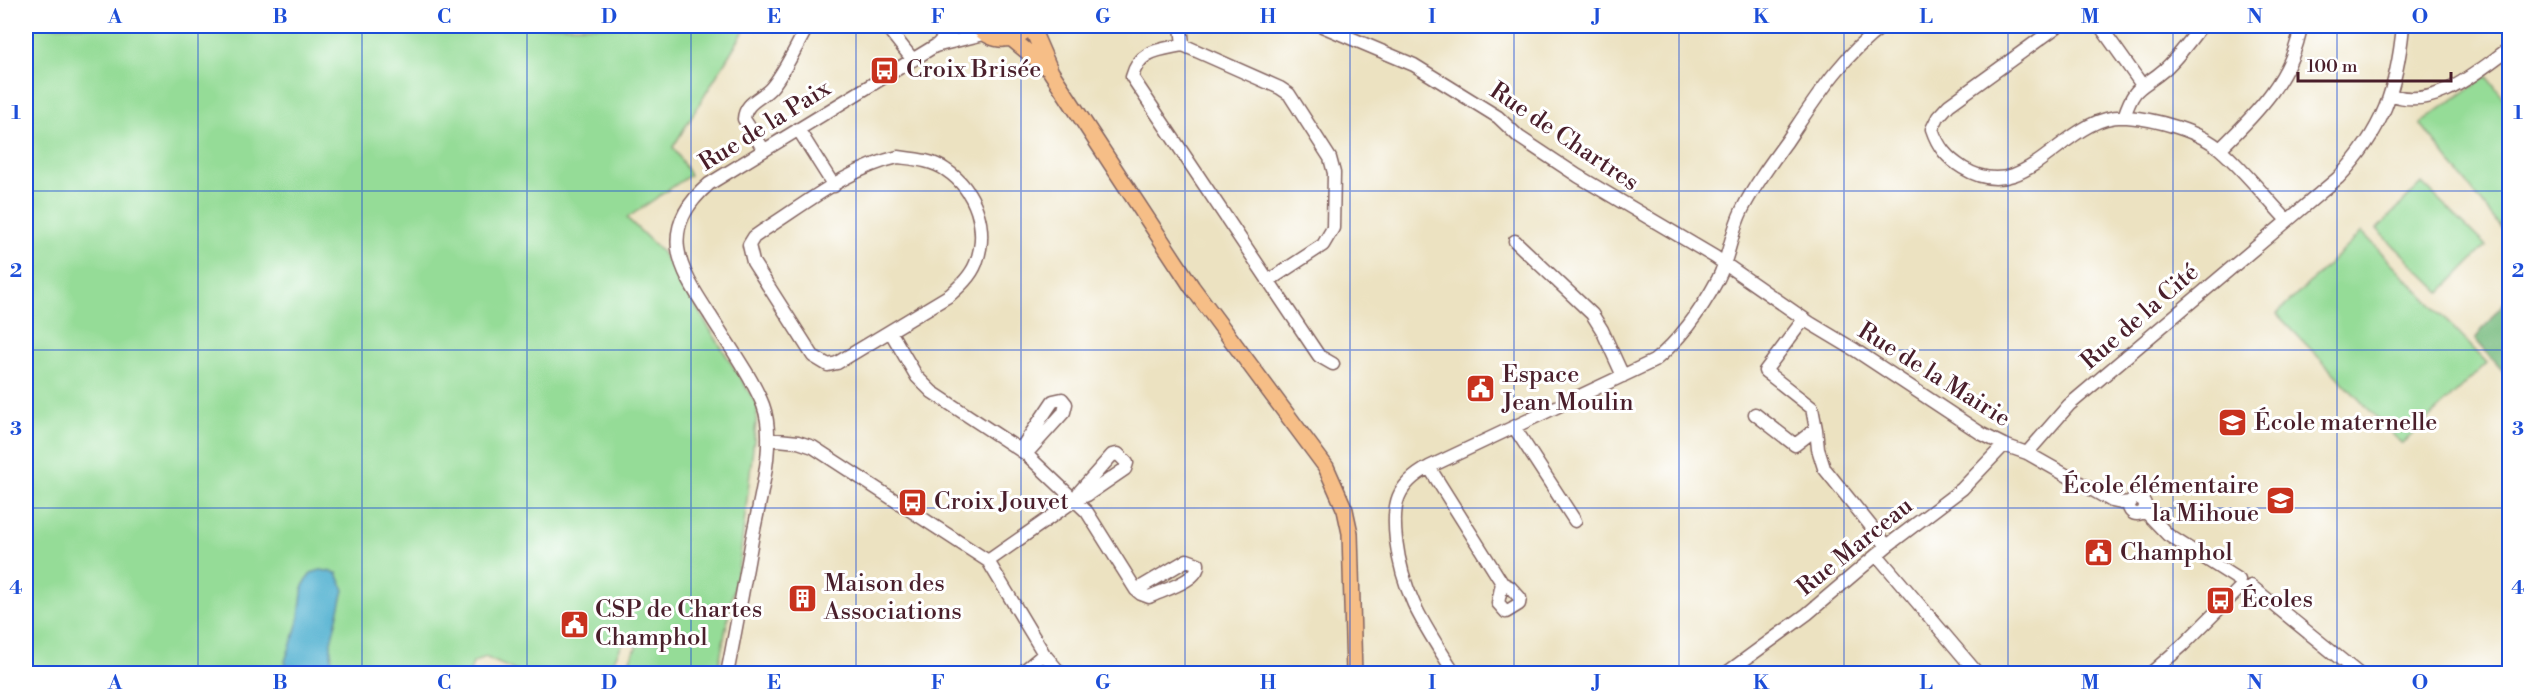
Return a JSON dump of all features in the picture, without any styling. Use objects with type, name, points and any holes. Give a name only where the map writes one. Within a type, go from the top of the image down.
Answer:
[{"type":"main road","points":[[981,30],[998,39],[1012,39],[1023,34],[1031,26],[1051,72],[1192,287],[1326,467],[1345,510],[1350,533],[1354,674]]},
{"type":"main road","points":[[1012,39],[1051,72]]},
{"type":"street","points":[[764,150],[744,119],[747,106],[773,86],[808,26]]},
{"type":"street","points":[[886,26],[913,60]]},
{"type":"street","name":"Rue de la Paix","points":[[727,674],[760,496],[768,439],[767,421],[763,405],[688,282],[680,261],[677,243],[688,207],[710,184],[935,46],[956,26]]},
{"type":"street","points":[[1181,26],[1183,45]]},
{"type":"street","name":"Rue de Chartres","points":[[1322,26],[1379,48],[1414,65],[1489,111],[1520,137],[1578,176],[1715,257],[1723,264]]},
{"type":"street","points":[[1455,674],[1417,613],[1404,583],[1395,524],[1396,503],[1410,478],[1654,362],[1669,349],[1691,321],[1718,278],[1742,210],[1765,173],[1834,71],[1851,52],[1883,26]]},
{"type":"street","points":[[2058,26],[1948,105],[1932,129],[1936,142],[1944,153],[1973,174],[1989,179],[2004,178],[2019,174],[2092,124],[2124,117],[2170,126],[2206,139],[2220,149],[2287,220]]},
{"type":"street","points":[[2100,26],[2142,85]]},
{"type":"street","points":[[2124,117],[2131,95],[2164,69],[2186,47],[2201,26]]},
{"type":"street","points":[[2220,149],[2259,111],[2280,84],[2294,54],[2301,26]]},
{"type":"street","name":"Rue de la Cité","points":[[2027,453],[2069,405],[2351,164],[2383,115],[2392,94],[2400,59],[2403,26]]},
{"type":"street","name":"Rue de la Paix","points":[[935,46],[981,30]]},
{"type":"street","points":[[1268,281],[1323,245],[1333,228],[1334,173],[1330,158],[1289,94],[1280,88],[1183,45],[1151,52],[1136,64],[1132,77],[1268,281],[1319,356],[1333,364]]},
{"type":"street","points":[[2392,94],[2413,98],[2449,91],[2510,48]]},
{"type":"street","points":[[798,129],[834,186]]},
{"type":"street","points":[[898,157],[923,160],[945,168],[963,183],[974,201],[981,220],[981,244],[976,265],[964,283],[950,295],[890,331],[837,363],[828,365],[821,362],[813,356],[753,262],[749,245],[754,237],[834,186],[876,162],[898,157]]},
{"type":"street","points":[[1515,241],[1592,314],[1623,376]]},
{"type":"street","name":"Rue de la Mairie","points":[[1723,264],[1983,434],[2027,453],[2112,501],[2121,503],[2131,502],[2135,498],[2142,499],[2145,504],[2144,510],[2168,535],[2244,584]]},
{"type":"street","points":[[1804,319],[1765,371],[1812,408],[1818,449],[1824,468],[1887,546]]},
{"type":"street","points":[[890,331],[917,377],[932,392],[1023,452],[1087,512],[1136,590]]},
{"type":"street","points":[[1755,414],[1795,445],[1816,429]]},
{"type":"street","points":[[1514,427],[1575,521]]},
{"type":"street","points":[[768,439],[798,442],[813,447],[988,561],[1044,654],[1061,674]]},
{"type":"street","name":"Rue Marceau","points":[[1725,674],[1807,614],[1887,546],[1962,489],[2004,445]]},
{"type":"street","points":[[1429,467],[1502,583]]},
{"type":"street","points":[[988,561],[1075,500]]},
{"type":"street","points":[[1877,555],[1978,674]]},
{"type":"street","points":[[2150,674],[2183,645],[2244,584],[2359,674]]},
{"type":"street","points":[[1020,674],[1044,654]]},
{"type":"green space","points":[[26,26],[747,26],[673,147],[690,175],[627,218],[661,251],[758,406],[740,558],[717,673],[644,673],[627,665],[637,646],[625,639],[607,673],[520,673],[485,657],[473,663],[469,674],[26,673]]},
{"type":"green space","points":[[2487,76],[2509,106],[2509,238],[2420,123]]},
{"type":"green space","points":[[2422,183],[2486,246],[2441,292],[2377,229]]},
{"type":"green space","points":[[2362,232],[2487,363],[2402,444],[2277,314]]},
{"type":"green space","points":[[2509,296],[2509,378],[2475,339]]},
{"type":"water","points":[[321,570],[337,573],[344,590],[331,642],[332,672],[288,673],[285,661],[298,624],[303,586],[311,573]]},
{"type":"place","name":"Croix Brisée","points":[[885,70]]},
{"type":"place","name":"Espace Jean Moulin","points":[[1481,389]]},
{"type":"place","name":"École maternelle","points":[[2233,423]]},
{"type":"place","name":"École élémentaire la Mihoue","points":[[2280,500]]},
{"type":"place","name":"Croix Jouvet","points":[[913,502]]},
{"type":"place","name":"Champhol","points":[[2099,553]]},
{"type":"place","name":"Maison des Associations","points":[[803,598]]},
{"type":"place","name":"Écoles","points":[[2220,600]]},
{"type":"place","name":"CSP de Chartes Champhol","points":[[574,624]]}]
